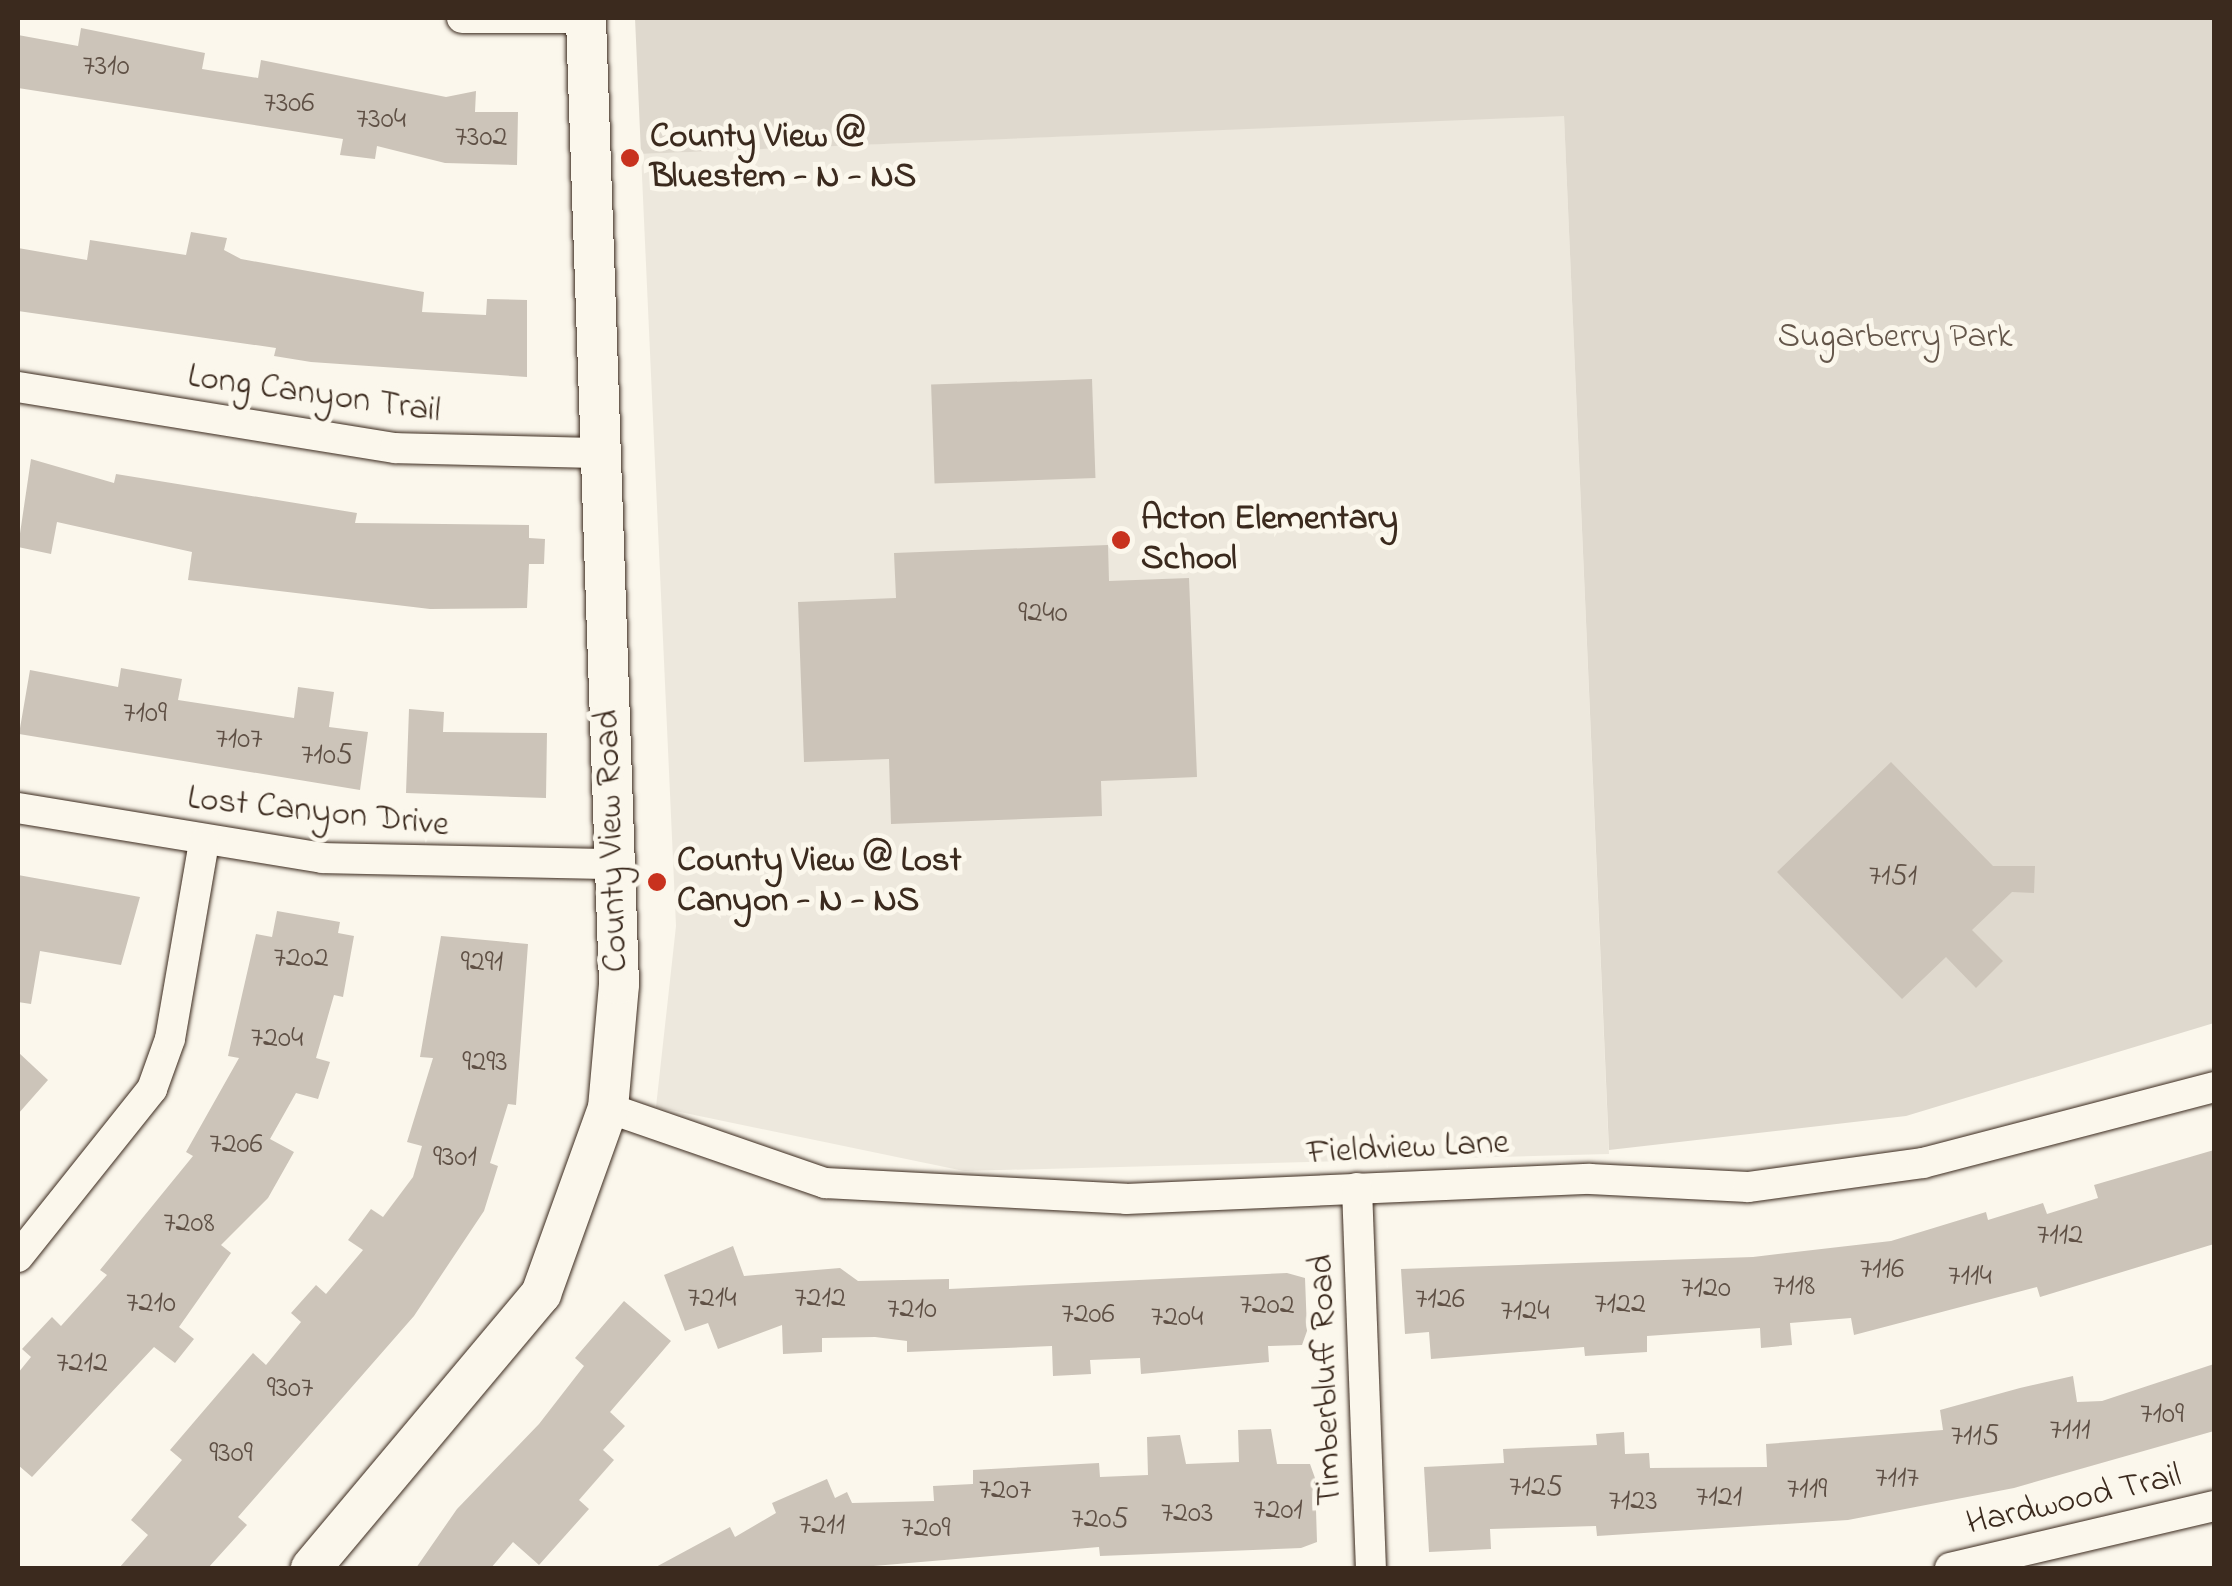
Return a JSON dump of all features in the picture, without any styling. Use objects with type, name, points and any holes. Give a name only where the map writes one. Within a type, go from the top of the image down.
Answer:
[{"type":"street","points":[[462,18],[586,18]]},
{"type":"street","name":"County View Road","points":[[311,1568],[540,1294],[608,1108],[619,984],[586,18]]},
{"type":"street","name":"Long Canyon Trail","points":[[18,387],[395,448],[601,453]]},
{"type":"street","name":"Lost Canyon Drive","points":[[18,808],[204,843],[413,865],[614,864]]},
{"type":"street","points":[[18,1257],[152,1088],[204,843]]},
{"type":"street","name":"Fieldview Lane","points":[[608,1108],[825,1183],[1104,1200],[1590,1179],[1748,1186],[1922,1164],[2214,1087]]},
{"type":"street","name":"Timberbluff Road","points":[[1357,1188],[1371,1568]]},
{"type":"street","name":"Hardwood Trail","points":[[1950,1568],[2214,1506]]},
{"type":"shaded area","name":"Acton Elementary School","points":[[1564,115],[1609,1154],[964,1171],[656,1107],[676,926],[641,154]]},
{"type":"green space","name":"Sugarberry Park","points":[[635,18],[2214,18],[2214,1023],[1906,1116],[1609,1150],[1564,116],[641,154]]},
{"type":"building","points":[[81,28],[205,53],[202,69],[258,78],[261,60],[446,97],[476,91],[475,112],[518,112],[517,165],[445,163],[377,146],[375,159],[340,155],[343,139],[18,88],[18,35],[78,46]]},
{"type":"building","points":[[191,232],[227,238],[224,250],[241,259],[424,292],[422,312],[486,315],[487,299],[527,300],[527,377],[311,362],[274,356],[276,348],[18,311],[18,248],[87,260],[90,240],[186,255]]},
{"type":"building","points":[[1092,379],[1095,478],[935,484],[931,385]]},
{"type":"building","points":[[31,459],[114,483],[116,474],[357,513],[355,523],[529,525],[529,538],[545,539],[544,564],[529,564],[527,608],[430,609],[188,580],[192,552],[57,522],[51,554],[18,547]]},
{"type":"building","points":[[1108,545],[1109,581],[1189,578],[1197,777],[1101,781],[1102,816],[891,824],[889,759],[804,762],[798,602],[896,598],[894,553]]},
{"type":"building","points":[[121,668],[182,679],[178,700],[294,718],[298,687],[334,692],[329,727],[368,732],[360,790],[19,734],[30,670],[118,687]]},
{"type":"building","points":[[409,709],[444,712],[443,732],[547,733],[546,798],[406,793]]},
{"type":"building","points":[[1891,762],[1993,866],[2035,866],[2034,893],[2012,892],[1972,930],[2003,961],[1976,988],[1946,957],[1902,999],[1777,872]]},
{"type":"building","points":[[18,875],[140,897],[121,965],[40,951],[31,1004],[18,1002]]},
{"type":"building","points":[[277,911],[340,922],[338,933],[354,936],[343,997],[334,995],[316,1058],[330,1062],[318,1099],[296,1093],[270,1139],[294,1152],[268,1198],[221,1245],[231,1253],[179,1327],[194,1339],[175,1363],[154,1347],[32,1477],[18,1465],[18,1373],[31,1357],[22,1349],[52,1317],[61,1326],[107,1275],[100,1270],[193,1156],[186,1152],[239,1058],[228,1056],[256,934],[272,937]]},
{"type":"building","points":[[441,936],[528,944],[516,1105],[508,1104],[490,1163],[498,1166],[484,1211],[414,1316],[238,1517],[247,1525],[208,1568],[119,1568],[148,1535],[131,1520],[182,1460],[170,1450],[253,1353],[266,1365],[301,1322],[291,1313],[316,1285],[326,1294],[363,1250],[348,1240],[371,1209],[383,1217],[413,1177],[422,1146],[407,1142],[433,1058],[420,1057]]},
{"type":"building","points":[[18,1052],[48,1080],[18,1114]]},
{"type":"building","points":[[2214,1150],[2214,1244],[2040,1297],[2037,1287],[1854,1335],[1851,1318],[1790,1323],[1792,1345],[1761,1348],[1760,1328],[1647,1336],[1647,1352],[1585,1356],[1584,1347],[1431,1359],[1429,1332],[1405,1334],[1401,1269],[1753,1257],[1891,1241],[1986,1212],[1988,1220],[2043,1203],[2047,1214],[2098,1198],[2094,1185]]},
{"type":"building","points":[[733,1246],[744,1276],[840,1268],[858,1281],[949,1279],[949,1289],[1287,1273],[1305,1278],[1307,1331],[1302,1345],[1268,1346],[1269,1362],[1141,1374],[1140,1358],[1090,1360],[1091,1374],[1053,1376],[1052,1346],[907,1352],[907,1341],[822,1338],[822,1352],[783,1354],[782,1325],[718,1349],[708,1323],[685,1331],[664,1275]]},
{"type":"building","points":[[624,1301],[671,1341],[610,1412],[625,1426],[603,1450],[614,1460],[579,1500],[589,1509],[539,1565],[513,1542],[491,1568],[416,1568],[457,1509],[539,1424],[584,1366],[575,1358]]},
{"type":"building","points":[[2214,1364],[2214,1431],[2014,1488],[1848,1520],[1597,1536],[1596,1526],[1490,1529],[1491,1549],[1429,1552],[1424,1467],[1504,1463],[1503,1449],[1597,1445],[1596,1434],[1624,1432],[1625,1454],[1649,1453],[1650,1468],[1767,1467],[1766,1444],[1943,1430],[1940,1410],[2020,1388],[2073,1376],[2077,1402],[2102,1401]]},
{"type":"building","points":[[1271,1429],[1277,1464],[1310,1464],[1315,1478],[1317,1542],[1301,1548],[1100,1556],[1099,1547],[850,1568],[654,1568],[730,1527],[735,1537],[776,1513],[772,1503],[827,1479],[835,1498],[847,1492],[852,1503],[934,1501],[933,1486],[973,1484],[973,1470],[1099,1463],[1100,1477],[1148,1475],[1147,1437],[1180,1435],[1186,1464],[1239,1462],[1238,1430]]},
{"type":"place","name":"County View @ Bluestem - N - NS","points":[[630,158]]},
{"type":"place","name":"Acton Elementary School","points":[[1121,540]]},
{"type":"place","name":"County View @ Lost Canyon - N - NS","points":[[657,882]]}]
